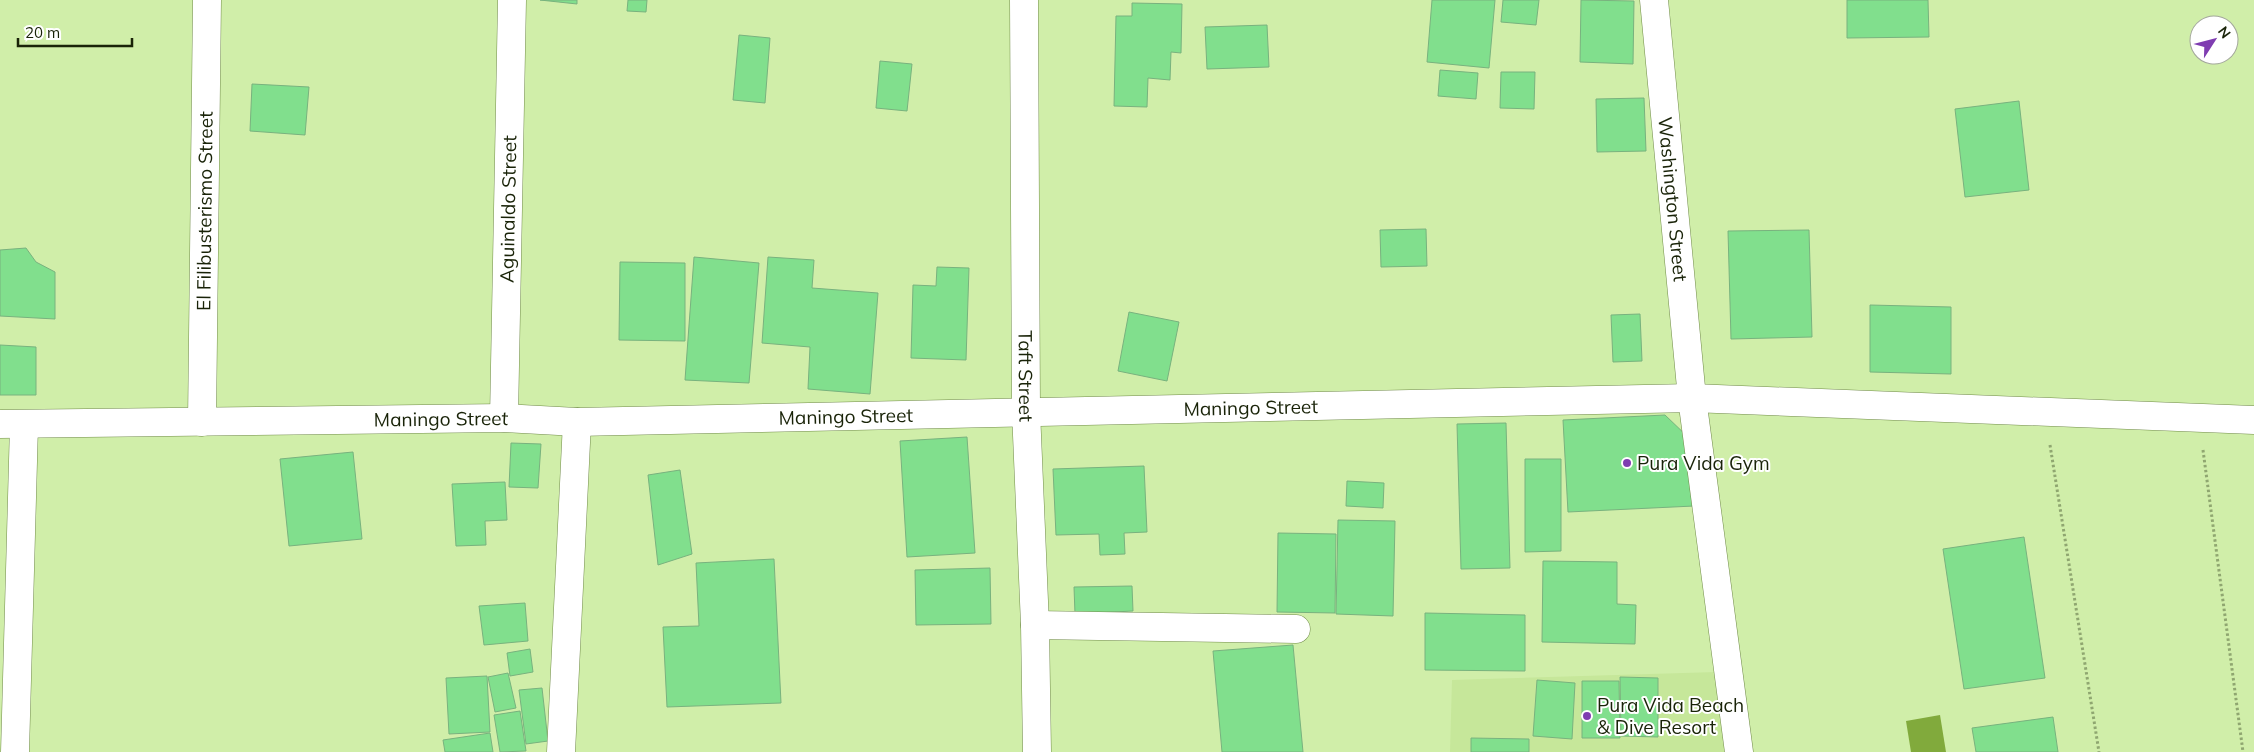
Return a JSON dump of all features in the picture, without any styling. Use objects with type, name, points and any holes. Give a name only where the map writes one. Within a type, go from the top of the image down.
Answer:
[{"type":"street","name":"El Filibusterismo Street","points":[[202,422],[206,0]]},
{"type":"street","name":"Aguinaldo Street","points":[[504,418],[512,0]]},
{"type":"street","name":"Taft Street","points":[[1024,0],[1026,411],[1035,625],[1037,752]]},
{"type":"street","name":"Washington Street","points":[[1654,0],[1692,398],[1739,752]]},
{"type":"street","name":"Maningo Street","points":[[12,424],[504,418],[577,422],[1692,398],[2254,420]]},
{"type":"street","points":[[560,752],[577,422]]},
{"type":"street","points":[[12,424],[15,752]]},
{"type":"street","points":[[1035,625],[1296,629]]},
{"type":"path","points":[[2045,412],[2099,752]]},
{"type":"path","points":[[2198,418],[2243,752]]},
{"type":"shaded area","name":"Pura Vida Beach & Dive Resort","points":[[1717,672],[1727,752],[1450,752],[1452,680]]},
{"type":"shaded area","points":[[1940,715],[1946,752],[1911,752],[1906,721]]},
{"type":"building","points":[[540,0],[577,0],[577,4]]},
{"type":"building","points":[[628,0],[647,0],[646,12],[627,11]]},
{"type":"building","points":[[1432,0],[1495,0],[1489,68],[1427,62]]},
{"type":"building","points":[[1503,0],[1539,0],[1536,25],[1501,22]]},
{"type":"building","points":[[1581,0],[1634,1],[1633,64],[1580,62]]},
{"type":"building","points":[[1847,0],[1928,0],[1929,37],[1847,38]]},
{"type":"building","points":[[1132,3],[1182,4],[1181,53],[1171,52],[1170,80],[1148,78],[1147,107],[1114,106],[1116,16],[1132,16]]},
{"type":"building","points":[[1267,25],[1269,67],[1207,69],[1205,27]]},
{"type":"building","points":[[739,35],[770,38],[765,103],[733,100]]},
{"type":"building","points":[[880,61],[912,64],[907,111],[876,108]]},
{"type":"building","points":[[1440,70],[1478,73],[1476,99],[1438,96]]},
{"type":"building","points":[[1501,72],[1535,72],[1534,109],[1500,108]]},
{"type":"building","points":[[252,84],[309,87],[305,135],[250,131]]},
{"type":"building","points":[[1644,98],[1646,151],[1597,152],[1596,99]]},
{"type":"building","points":[[2019,101],[2029,190],[1965,197],[1955,109]]},
{"type":"building","points":[[1426,229],[1427,266],[1381,267],[1380,230]]},
{"type":"building","points":[[1809,230],[1812,337],[1731,339],[1728,231]]},
{"type":"building","points":[[26,248],[36,262],[55,272],[55,319],[0,316],[0,250]]},
{"type":"building","points":[[694,257],[759,263],[749,383],[685,380]]},
{"type":"building","points":[[768,257],[814,260],[812,288],[878,293],[870,394],[808,389],[810,347],[762,343]]},
{"type":"building","points":[[620,262],[685,263],[685,341],[619,340]]},
{"type":"building","points":[[937,267],[969,268],[966,360],[911,358],[913,285],[936,286]]},
{"type":"building","points":[[1870,305],[1951,307],[1951,374],[1870,372]]},
{"type":"building","points":[[1129,312],[1179,322],[1167,381],[1118,371]]},
{"type":"building","points":[[1640,314],[1642,361],[1613,362],[1611,315]]},
{"type":"building","points":[[0,345],[36,347],[36,395],[0,395]]},
{"type":"building","points":[[1665,415],[1690,439],[1694,506],[1568,512],[1563,420]]},
{"type":"building","points":[[1506,423],[1510,568],[1461,569],[1457,424]]},
{"type":"building","points":[[967,437],[975,553],[907,557],[900,441]]},
{"type":"building","points":[[511,443],[541,444],[538,488],[509,487]]},
{"type":"building","points":[[353,452],[362,539],[289,546],[280,459]]},
{"type":"building","points":[[1525,459],[1561,459],[1561,551],[1525,552]]},
{"type":"building","points":[[1144,466],[1147,532],[1124,533],[1125,554],[1100,555],[1099,534],[1056,535],[1053,469]]},
{"type":"building","points":[[680,470],[692,554],[658,565],[648,475]]},
{"type":"building","points":[[1347,481],[1384,483],[1383,508],[1346,506]]},
{"type":"building","points":[[505,482],[507,520],[485,521],[486,545],[456,546],[452,484]]},
{"type":"building","points":[[1338,520],[1395,521],[1393,616],[1336,614]]},
{"type":"building","points":[[1278,533],[1336,534],[1335,613],[1277,612]]},
{"type":"building","points":[[2024,537],[2045,678],[1964,689],[1943,549]]},
{"type":"building","points":[[774,559],[781,703],[667,707],[663,627],[699,626],[696,563]]},
{"type":"building","points":[[1543,561],[1617,562],[1617,604],[1636,605],[1635,644],[1542,642]]},
{"type":"building","points":[[990,568],[991,624],[916,625],[915,570]]},
{"type":"building","points":[[1132,586],[1133,611],[1075,614],[1074,587]]},
{"type":"building","points":[[525,603],[528,641],[484,645],[479,606]]},
{"type":"building","points":[[1425,613],[1525,615],[1525,671],[1425,670]]},
{"type":"building","points":[[1293,645],[1303,752],[1222,752],[1213,651]]},
{"type":"building","points":[[530,649],[533,672],[510,676],[507,653]]},
{"type":"building","points":[[508,673],[516,708],[495,712],[488,677]]},
{"type":"building","points":[[487,676],[490,732],[449,734],[446,678]]},
{"type":"building","points":[[1620,677],[1658,678],[1658,737],[1621,736]]},
{"type":"building","points":[[1537,680],[1575,683],[1572,739],[1533,736]]},
{"type":"building","points":[[1582,681],[1619,681],[1620,738],[1582,738]]},
{"type":"building","points":[[542,688],[548,741],[526,744],[519,690]]},
{"type":"building","points":[[520,711],[526,751],[500,752],[494,715]]},
{"type":"building","points":[[2053,717],[2058,752],[1976,752],[1972,728]]},
{"type":"building","points":[[490,733],[493,752],[445,752],[443,740]]},
{"type":"building","points":[[1471,738],[1529,739],[1529,752],[1471,752]]},
{"type":"place","name":"Pura Vida Gym","points":[[1627,463]]},
{"type":"place","name":"Pura Vida Beach & Dive Resort","points":[[1587,716]]}]
